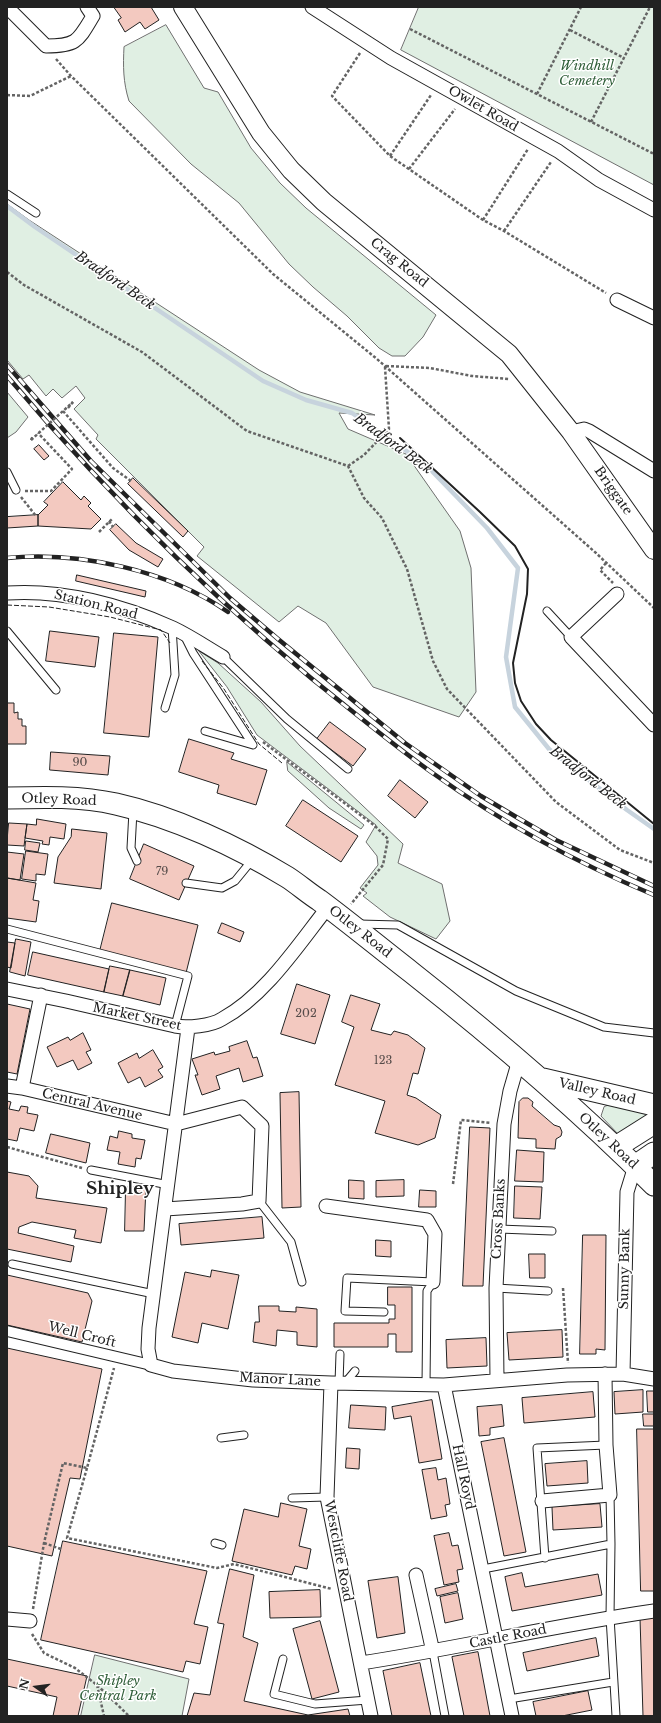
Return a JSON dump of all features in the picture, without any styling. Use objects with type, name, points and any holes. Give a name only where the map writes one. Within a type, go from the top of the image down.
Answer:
[{"type":"main road","name":"Crag Road","points":[[183,7],[261,133],[291,170],[324,202],[509,354],[571,432]]},
{"type":"main road","name":"Briggate","points":[[571,432],[654,550]]},
{"type":"main road","name":"Otley Road","points":[[7,798],[91,800],[134,809],[177,823],[234,848],[288,878],[350,924],[519,1060],[616,1147],[654,1185]]},
{"type":"main road","name":"Valley Road","points":[[540,1078],[654,1105]]},
{"type":"main road","points":[[616,1147],[654,1123]]},
{"type":"main road","points":[[635,1166],[654,1153]]},
{"type":"street","points":[[7,7],[46,46],[65,46],[79,39],[93,16],[87,7]]},
{"type":"street","name":"Owlet Road","points":[[312,7],[367,43],[534,139],[558,151],[599,180],[654,210]]},
{"type":"street","points":[[617,300],[654,318]]},
{"type":"street","points":[[571,432],[584,429],[590,431],[654,471]]},
{"type":"street","name":"Station Road","points":[[7,593],[50,594],[78,598],[126,610],[177,630],[222,657]]},
{"type":"street","points":[[617,594],[571,637],[654,725]]},
{"type":"street","name":"Market Street","points":[[7,989],[181,1027],[221,1020],[248,1002],[268,982],[328,907]]},
{"type":"street","points":[[22,1088],[41,996]]},
{"type":"street","points":[[151,1365],[148,1349],[149,1328],[176,1124],[181,1027]]},
{"type":"street","name":"Cross Banks","points":[[497,1380],[496,1288],[504,1124],[510,1091],[519,1060]]},
{"type":"street","name":"Central Avenue","points":[[7,1086],[22,1088],[176,1124],[242,1107],[262,1126],[259,1201]]},
{"type":"street","name":"Sunny Bank","points":[[623,1374],[627,1192],[635,1166]]},
{"type":"street","points":[[165,1209],[242,1204],[259,1201]]},
{"type":"street","points":[[326,1206],[427,1220],[435,1234],[433,1282]]},
{"type":"street","name":"Well Croft","points":[[7,1331],[151,1365]]},
{"type":"street","name":"Manor Lane","points":[[151,1365],[173,1371],[253,1380],[338,1383],[444,1385],[567,1375],[605,1374],[623,1374],[654,1379]]},
{"type":"street","points":[[542,1501],[610,1495],[606,1445],[605,1374]]},
{"type":"street","name":"Westcliffe Road","points":[[338,1383],[327,1497],[371,1716]]},
{"type":"street","name":"Hall Royd","points":[[444,1385],[496,1638]]},
{"type":"street","points":[[416,1575],[433,1652]]},
{"type":"street","name":"Castle Road","points":[[361,1663],[433,1652],[496,1638],[610,1617],[654,1611]]},
{"type":"street","points":[[7,1619],[30,1620]]},
{"type":"street","points":[[496,1638],[512,1716]]},
{"type":"lane","points":[[7,194],[36,213]]},
{"type":"lane","points":[[7,472],[16,490]]},
{"type":"lane","points":[[547,611],[571,637]]},
{"type":"lane","points":[[165,708],[175,675],[177,630]]},
{"type":"lane","points":[[177,630],[253,745],[205,731]]},
{"type":"lane","points":[[7,631],[56,690]]},
{"type":"lane","points":[[222,657],[288,719],[348,769]]},
{"type":"lane","points":[[134,809],[131,848],[137,861]]},
{"type":"lane","points":[[186,883],[222,888],[236,881],[253,858]]},
{"type":"lane","points":[[350,924],[398,925],[516,991],[604,1027],[654,1033]]},
{"type":"lane","points":[[7,929],[188,976],[181,1027]]},
{"type":"lane","points":[[90,1170],[168,1185]]},
{"type":"lane","points":[[259,1201],[291,1242],[302,1282]]},
{"type":"lane","points":[[499,1229],[552,1231]]},
{"type":"lane","points":[[12,1264],[154,1294]]},
{"type":"lane","points":[[384,1312],[345,1311],[347,1278],[433,1282]]},
{"type":"lane","points":[[426,1385],[427,1291],[433,1282]]},
{"type":"lane","points":[[496,1288],[548,1292]]},
{"type":"lane","points":[[338,1383],[340,1354]]},
{"type":"lane","points":[[338,1383],[355,1371]]},
{"type":"lane","points":[[221,1438],[244,1435]]},
{"type":"lane","points":[[545,1558],[537,1448],[606,1445]]},
{"type":"lane","points":[[610,1495],[610,1617],[616,1716]]},
{"type":"lane","points":[[292,1498],[327,1497]]},
{"type":"lane","points":[[483,1569],[611,1544]]},
{"type":"lane","points":[[433,1652],[445,1716]]},
{"type":"lane","points":[[283,1660],[274,1694],[315,1704],[368,1700]]},
{"type":"lane","points":[[509,1699],[613,1682]]},
{"type":"path","points":[[537,94],[581,7]]},
{"type":"path","points":[[591,122],[650,7]]},
{"type":"path","points":[[410,29],[654,154]]},
{"type":"path","points":[[570,30],[624,58]]},
{"type":"path","points":[[367,43],[332,96],[390,156],[483,220],[504,231],[617,300]]},
{"type":"path","points":[[46,46],[71,76],[273,274],[385,366],[606,563],[654,608]]},
{"type":"path","points":[[7,95],[30,96],[71,76]]},
{"type":"path","points":[[390,156],[438,84]]},
{"type":"path","points":[[409,169],[463,98]]},
{"type":"path","points":[[483,220],[534,139]]},
{"type":"path","points":[[504,231],[558,151]]},
{"type":"path","points":[[7,272],[24,285],[142,352],[247,431],[348,466],[364,498],[382,518],[407,569],[433,661],[448,688],[556,802],[620,850],[654,863]]},
{"type":"path","points":[[385,366],[430,368],[472,376],[499,379],[529,378]]},
{"type":"path","points":[[348,466],[364,455],[389,429],[385,366]]},
{"type":"path","points":[[33,436],[31,440],[73,402],[68,408]]},
{"type":"path","points":[[63,411],[113,468],[131,480]]},
{"type":"path","points":[[16,490],[52,492],[72,469],[38,433]]},
{"type":"path","points":[[16,490],[36,516]]},
{"type":"path","points":[[98,532],[112,519]]},
{"type":"path","points":[[109,521],[113,527]]},
{"type":"path","points":[[606,563],[600,570],[620,590],[617,594]]},
{"type":"path","points":[[268,744],[375,826],[388,839],[383,866],[363,889]]},
{"type":"path","points":[[453,1184],[461,1120],[504,1124]]},
{"type":"path","points":[[7,1147],[90,1170]]},
{"type":"path","points":[[563,1288],[568,1360],[567,1375]]},
{"type":"path","points":[[117,1357],[67,1538],[217,1568],[234,1564],[346,1592]]},
{"type":"path","points":[[87,1468],[64,1463],[44,1544],[30,1620],[44,1653],[75,1668],[97,1685],[129,1716]]},
{"type":"path","points":[[44,1544],[61,1549]]},
{"type":"path","points":[[97,1685],[104,1716]]},
{"type":"green space","name":"Windhill Cemetery","points":[[419,7],[654,7],[654,185],[401,50]]},
{"type":"green space","points":[[166,25],[204,88],[218,92],[251,148],[280,183],[306,208],[436,315],[423,337],[405,356],[392,356],[379,348],[347,316],[289,264],[239,203],[191,164],[129,101],[124,74],[124,47]]},
{"type":"green space","points":[[7,204],[29,220],[259,370],[300,392],[375,415],[339,413],[348,429],[406,454],[460,531],[471,568],[476,692],[459,717],[373,687],[326,623],[298,606],[279,622],[197,556],[204,547],[96,439],[98,435],[74,409],[85,398],[76,386],[62,398],[53,389],[46,396],[29,375],[23,379],[7,360]]},
{"type":"green space","points":[[7,392],[28,417],[16,432],[7,438]]},
{"type":"green space","points":[[199,651],[218,663],[261,702],[300,746],[403,844],[398,863],[442,884],[450,921],[436,939],[390,917],[363,896],[367,893],[360,888],[378,865],[377,856],[366,842],[376,825],[257,735],[227,687]]},
{"type":"green space","points":[[287,762],[364,825],[361,829],[329,808],[288,771]]},
{"type":"green space","points":[[614,1103],[654,1116],[618,1134],[601,1116],[604,1107]]},
{"type":"green space","name":"Shipley Central Park","points":[[95,1655],[189,1679],[182,1716],[81,1716]]},
{"type":"building","points":[[114,7],[151,7],[159,20],[145,29],[140,22],[125,32],[118,20],[121,18]]},
{"type":"building","points":[[39,445],[49,456],[44,460],[34,449]]},
{"type":"building","points":[[133,478],[188,531],[183,537],[128,484]]},
{"type":"building","points":[[63,482],[81,500],[84,496],[91,503],[88,506],[101,519],[91,529],[38,526],[38,515],[48,505],[44,502]]},
{"type":"building","points":[[38,515],[38,526],[7,528],[7,517]]},
{"type":"building","points":[[116,524],[136,543],[163,559],[158,567],[129,550],[110,530]]},
{"type":"building","points":[[77,575],[146,591],[145,597],[76,581]]},
{"type":"building","points":[[50,631],[99,637],[95,667],[46,661]]},
{"type":"building","points":[[114,633],[158,637],[149,737],[104,733]]},
{"type":"building","points":[[7,703],[14,703],[14,713],[18,712],[18,719],[22,719],[22,726],[26,726],[26,744],[7,744]]},
{"type":"building","points":[[330,722],[366,749],[353,766],[317,739]]},
{"type":"building","points":[[189,739],[234,753],[231,759],[267,770],[256,805],[217,793],[219,785],[179,772]]},
{"type":"building","points":[[51,752],[110,756],[108,775],[50,770]]},
{"type":"building","points":[[400,780],[428,802],[415,818],[388,796]]},
{"type":"building","points":[[303,800],[358,836],[341,862],[286,826]]},
{"type":"building","points":[[37,819],[66,824],[64,839],[50,837],[49,845],[42,844],[43,841],[25,838],[27,824],[36,825]]},
{"type":"building","points":[[9,823],[27,824],[24,846],[7,845]]},
{"type":"building","points":[[72,829],[107,833],[101,889],[54,883],[58,857],[71,837]]},
{"type":"building","points":[[26,841],[40,843],[38,852],[25,850]]},
{"type":"building","points":[[144,844],[194,866],[179,900],[130,879]]},
{"type":"building","points":[[26,851],[48,854],[45,875],[36,874],[36,881],[22,879]]},
{"type":"building","points":[[7,852],[24,854],[20,880],[7,878]]},
{"type":"building","points":[[7,878],[36,883],[33,900],[39,901],[36,922],[7,918]]},
{"type":"building","points":[[112,903],[198,925],[186,973],[100,951]]},
{"type":"building","points":[[222,923],[244,932],[240,942],[218,933]]},
{"type":"building","points":[[16,939],[31,942],[25,976],[10,972]]},
{"type":"building","points":[[7,942],[15,943],[11,968],[7,967]]},
{"type":"building","points":[[33,952],[109,969],[104,992],[28,975]]},
{"type":"building","points":[[110,966],[130,970],[123,996],[104,992]]},
{"type":"building","points":[[130,970],[166,978],[160,1005],[123,996]]},
{"type":"building","points":[[297,984],[330,995],[315,1044],[281,1034]]},
{"type":"building","points":[[351,995],[380,1004],[371,1030],[391,1035],[394,1031],[408,1035],[425,1048],[418,1074],[413,1073],[407,1095],[416,1098],[441,1115],[435,1138],[418,1145],[375,1133],[385,1101],[335,1085],[354,1027],[342,1022]]},
{"type":"building","points":[[7,1004],[30,1009],[17,1074],[7,1072]]},
{"type":"building","points":[[83,1033],[91,1050],[86,1052],[92,1063],[78,1070],[73,1060],[57,1067],[47,1047],[68,1037],[70,1040]]},
{"type":"building","points":[[247,1041],[253,1058],[257,1057],[263,1076],[243,1082],[239,1068],[216,1076],[220,1089],[202,1095],[195,1075],[198,1075],[192,1059],[214,1052],[215,1055],[230,1051],[229,1047]]},
{"type":"building","points":[[153,1050],[163,1067],[158,1070],[163,1077],[145,1087],[140,1077],[128,1083],[118,1063],[137,1053],[139,1058]]},
{"type":"building","points":[[299,1092],[301,1207],[282,1208],[280,1093]]},
{"type":"building","points":[[523,1098],[528,1098],[533,1102],[532,1106],[554,1125],[560,1127],[562,1132],[561,1136],[556,1139],[555,1149],[536,1148],[536,1139],[518,1138],[519,1102]]},
{"type":"building","points":[[7,1101],[11,1102],[9,1109],[19,1111],[21,1106],[28,1107],[27,1113],[38,1115],[34,1131],[20,1128],[17,1141],[7,1139]]},
{"type":"building","points":[[470,1127],[490,1128],[483,1286],[463,1286]]},
{"type":"building","points":[[119,1131],[132,1134],[132,1138],[145,1140],[141,1159],[136,1158],[135,1167],[118,1164],[120,1152],[107,1150],[110,1136],[117,1138]]},
{"type":"building","points":[[51,1134],[90,1143],[86,1163],[46,1153]]},
{"type":"building","points":[[517,1150],[544,1152],[543,1182],[515,1181]]},
{"type":"building","points":[[7,1172],[29,1176],[38,1186],[36,1198],[107,1208],[101,1243],[74,1238],[76,1230],[32,1222],[19,1227],[18,1233],[74,1246],[71,1262],[7,1249]]},
{"type":"building","points":[[349,1180],[364,1181],[364,1199],[349,1198]]},
{"type":"building","points":[[404,1180],[404,1196],[376,1197],[376,1181]]},
{"type":"building","points":[[515,1186],[542,1187],[540,1219],[514,1218]]},
{"type":"building","points":[[126,1187],[146,1187],[144,1231],[125,1231]]},
{"type":"building","points":[[420,1190],[436,1191],[436,1207],[419,1207]]},
{"type":"building","points":[[262,1217],[264,1238],[181,1245],[179,1224]]},
{"type":"building","points":[[583,1235],[606,1235],[605,1350],[596,1349],[596,1354],[580,1354]]},
{"type":"building","points":[[376,1240],[391,1241],[391,1257],[376,1256]]},
{"type":"building","points":[[529,1254],[545,1254],[545,1278],[530,1278]]},
{"type":"building","points":[[212,1270],[239,1275],[228,1329],[202,1323],[198,1343],[172,1337],[185,1272],[210,1277]]},
{"type":"building","points":[[7,1275],[88,1293],[92,1301],[82,1342],[7,1325]]},
{"type":"building","points":[[388,1287],[412,1287],[412,1352],[396,1352],[396,1334],[388,1334],[388,1347],[334,1347],[334,1323],[389,1323],[389,1319],[395,1319],[395,1305],[388,1305]]},
{"type":"building","points":[[259,1306],[279,1306],[279,1311],[296,1312],[296,1307],[317,1309],[317,1347],[297,1345],[297,1332],[277,1330],[276,1346],[253,1342],[255,1322],[259,1322]]},
{"type":"building","points":[[562,1330],[563,1357],[509,1360],[507,1333]]},
{"type":"building","points":[[486,1338],[487,1366],[447,1368],[446,1340]]},
{"type":"building","points":[[7,1348],[102,1369],[80,1479],[70,1478],[52,1556],[7,1546]]},
{"type":"building","points":[[643,1390],[643,1412],[615,1414],[614,1392]]},
{"type":"building","points":[[647,1391],[654,1391],[654,1412],[648,1412]]},
{"type":"building","points":[[593,1392],[595,1417],[524,1423],[522,1398]]},
{"type":"building","points":[[432,1400],[442,1459],[419,1463],[411,1416],[394,1419],[392,1407]]},
{"type":"building","points":[[351,1405],[386,1407],[385,1430],[349,1428]]},
{"type":"building","points":[[502,1405],[504,1426],[490,1428],[490,1435],[479,1436],[477,1407]]},
{"type":"building","points":[[643,1414],[654,1414],[654,1426],[644,1426]]},
{"type":"building","points":[[637,1429],[654,1429],[654,1591],[641,1591]]},
{"type":"building","points":[[504,1438],[526,1552],[504,1556],[481,1442]]},
{"type":"building","points":[[347,1448],[360,1449],[359,1469],[346,1468]]},
{"type":"building","points":[[587,1461],[588,1483],[547,1486],[545,1464]]},
{"type":"building","points":[[436,1468],[438,1480],[446,1478],[450,1504],[445,1505],[447,1516],[431,1519],[422,1470]]},
{"type":"building","points":[[281,1503],[307,1509],[299,1546],[311,1549],[307,1569],[295,1566],[292,1575],[232,1561],[244,1509],[278,1517]]},
{"type":"building","points":[[600,1504],[602,1527],[553,1530],[552,1507]]},
{"type":"building","points":[[449,1533],[452,1546],[458,1545],[463,1569],[457,1570],[459,1582],[444,1585],[434,1536]]},
{"type":"building","points":[[63,1541],[207,1571],[194,1624],[208,1627],[200,1664],[186,1661],[183,1672],[41,1640]]},
{"type":"building","points":[[230,1569],[254,1575],[243,1637],[258,1643],[244,1701],[308,1715],[348,1709],[350,1716],[187,1716],[194,1693],[210,1695],[224,1624],[218,1623]]},
{"type":"building","points":[[522,1573],[525,1587],[598,1574],[602,1595],[512,1611],[505,1577]]},
{"type":"building","points":[[398,1577],[405,1633],[377,1638],[368,1581]]},
{"type":"building","points":[[456,1584],[458,1591],[437,1596],[435,1589]]},
{"type":"building","points":[[320,1590],[321,1617],[270,1618],[269,1592]]},
{"type":"building","points":[[458,1593],[463,1619],[445,1623],[440,1597]]},
{"type":"building","points":[[654,1617],[654,1716],[643,1716],[640,1618]]},
{"type":"building","points":[[320,1621],[339,1692],[312,1699],[293,1629]]},
{"type":"building","points":[[596,1638],[599,1656],[527,1671],[523,1653]]},
{"type":"building","points":[[478,1652],[490,1716],[464,1716],[452,1657]]},
{"type":"building","points":[[7,1659],[87,1676],[78,1716],[53,1716],[57,1697],[7,1686]]},
{"type":"building","points":[[420,1663],[431,1716],[392,1716],[383,1671]]},
{"type":"building","points":[[588,1691],[592,1710],[562,1716],[536,1716],[533,1702]]},
{"type":"waterway","name":"Bradford Beck","points":[[7,206],[35,227],[263,381],[306,400],[352,413],[425,464],[487,528],[518,568],[506,657],[515,707],[549,749],[627,810],[654,829]]},
{"type":"railway","points":[[7,365],[91,461],[230,598],[405,743],[481,796],[556,840],[654,886]]},
{"type":"railway","points":[[7,376],[88,467],[173,554],[263,637],[357,715],[424,767],[486,809],[568,855],[625,883],[654,895]]},
{"type":"railway","points":[[7,558],[63,558],[93,561],[122,567],[151,575],[178,585],[204,597],[228,612]]},
{"type":"fence","points":[[7,605],[49,607],[110,617],[161,630],[170,643]]},
{"type":"fence","points":[[202,661],[224,689],[259,744],[282,763]]},
{"type":"wall","points":[[400,438],[515,546],[528,569],[527,594],[513,663],[515,683],[521,701],[536,724],[551,740],[654,824]]},
{"type":"district","name":"Shipley","points":[[120,1189]]}]
